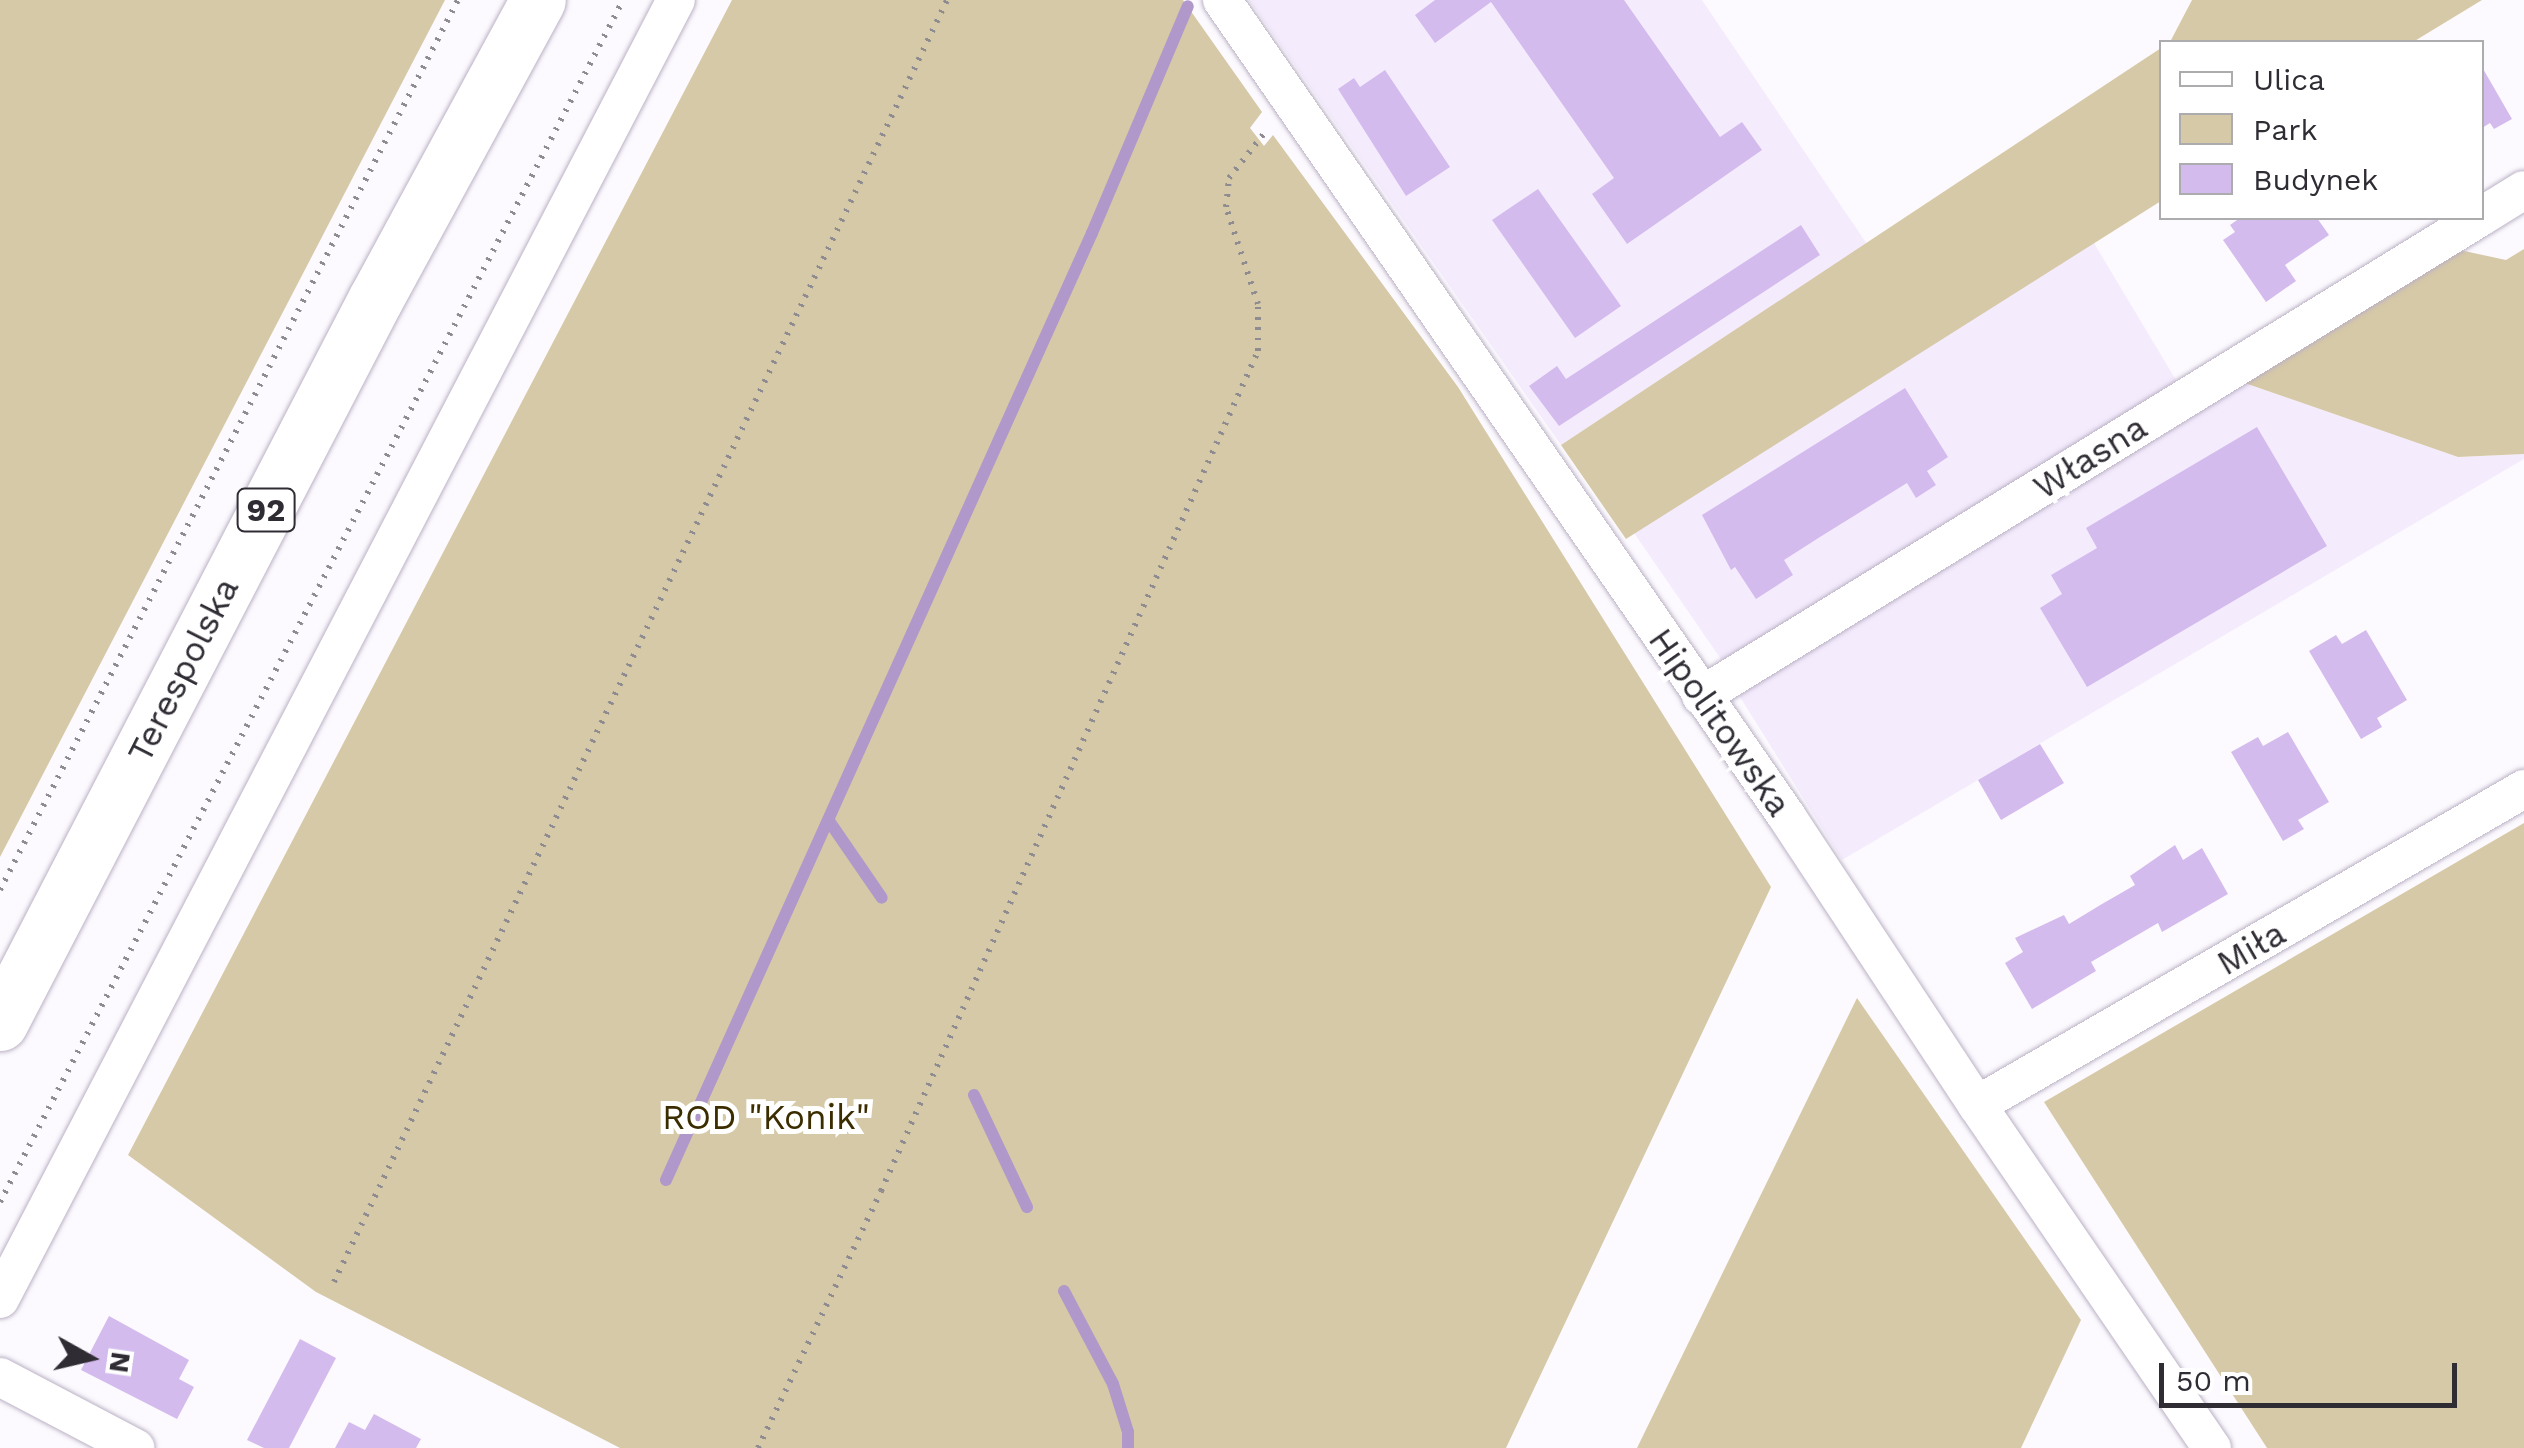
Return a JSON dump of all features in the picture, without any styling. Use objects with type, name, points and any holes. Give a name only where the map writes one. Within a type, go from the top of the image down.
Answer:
[{"type":"main road","name":"Terespolska","points":[[0,1023],[375,300],[538,0]]},
{"type":"street","points":[[0,1299],[676,0]]},
{"type":"street","name":"Hipolitowska","points":[[1222,0],[1787,817],[1976,1105],[2212,1448]]},
{"type":"street","name":"Własna","points":[[2484,215],[2524,190]]},
{"type":"street","name":"Własna","points":[[1701,696],[2475,220]]},
{"type":"street","name":"Miła","points":[[1976,1105],[2524,788]]},
{"type":"street","points":[[0,1377],[134,1448]]},
{"type":"path","points":[[0,890],[458,0]]},
{"type":"path","points":[[0,1202],[623,0]]},
{"type":"path","points":[[334,1282],[947,0]]},
{"type":"path","points":[[758,1448],[889,1173],[1258,351],[1258,304],[1226,208],[1229,178],[1258,140]]},
{"type":"shaded area","points":[[1249,0],[1702,0],[1867,244],[1561,445]]},
{"type":"shaded area","points":[[2094,243],[2179,385],[1725,665],[1634,533]]},
{"type":"shaded area","points":[[2236,380],[2458,457],[2524,454],[2524,459],[1842,860],[1733,686]]},
{"type":"green space","points":[[0,0],[445,0],[0,857]]},
{"type":"green space","name":"ROD \"Konik\"","points":[[732,0],[1183,0],[1262,112],[1250,128],[1264,146],[1273,135],[1458,387],[1771,887],[1506,1448],[620,1448],[316,1292],[128,1155]]},
{"type":"green space","points":[[2192,0],[2482,0],[2416,40],[2171,40]]},
{"type":"green space","points":[[2159,49],[2159,202],[1626,539],[1561,445]]},
{"type":"green space","points":[[2455,249],[2506,260],[2524,249],[2524,454],[2458,457],[2236,380]]},
{"type":"green space","points":[[2524,823],[2524,1448],[2267,1448],[2044,1102]]},
{"type":"green space","points":[[1857,998],[2081,1320],[2021,1448],[1637,1448]]},
{"type":"building","points":[[1435,0],[1624,0],[1720,137],[1742,122],[1762,150],[1627,244],[1592,194],[1614,178],[1491,2],[1435,43],[1415,15]]},
{"type":"building","points":[[1385,70],[1450,167],[1406,196],[1338,89],[1354,78],[1360,87]]},
{"type":"building","points":[[2484,70],[2512,119],[2494,129],[2490,123],[2484,127]]},
{"type":"building","points":[[1538,189],[1621,306],[1575,338],[1492,220]]},
{"type":"building","points":[[2237,220],[2318,220],[2329,235],[2285,265],[2296,281],[2266,302],[2223,240],[2235,232],[2230,225]]},
{"type":"building","points":[[1801,225],[1820,255],[1559,426],[1529,386],[1557,366],[1566,379]]},
{"type":"building","points":[[1905,388],[1948,457],[1927,471],[1936,485],[1916,498],[1907,483],[1820,537],[1784,560],[1793,575],[1756,599],[1735,567],[1731,570],[1702,515]]},
{"type":"building","points":[[2257,427],[2327,546],[2087,687],[2040,608],[2062,594],[2051,575],[2097,548],[2086,528]]},
{"type":"building","points":[[2366,630],[2407,700],[2377,718],[2382,727],[2361,739],[2309,651],[2336,635],[2342,644]]},
{"type":"building","points":[[2288,732],[2329,802],[2298,820],[2304,829],[2283,841],[2231,752],[2258,737],[2263,746]]},
{"type":"building","points":[[2040,744],[2064,783],[2001,820],[1978,780]]},
{"type":"building","points":[[2175,845],[2183,860],[2202,848],[2228,894],[2162,932],[2158,923],[2091,962],[2096,971],[2032,1009],[2005,963],[2023,952],[2015,938],[2064,915],[2069,924],[2135,885],[2130,876]]},
{"type":"building","points":[[109,1316],[189,1360],[179,1379],[194,1387],[177,1419],[81,1370]]},
{"type":"building","points":[[300,1339],[336,1358],[289,1448],[264,1448],[247,1440]]},
{"type":"building","points":[[374,1414],[421,1439],[416,1448],[335,1448],[349,1422],[365,1430]]},
{"type":"waterway","points":[[666,1180],[1092,233],[1188,6]]},
{"type":"waterway","points":[[829,821],[882,898]]},
{"type":"waterway","points":[[974,1095],[1027,1207]]},
{"type":"waterway","points":[[1064,1291],[1113,1384],[1128,1432],[1128,1448]]}]
